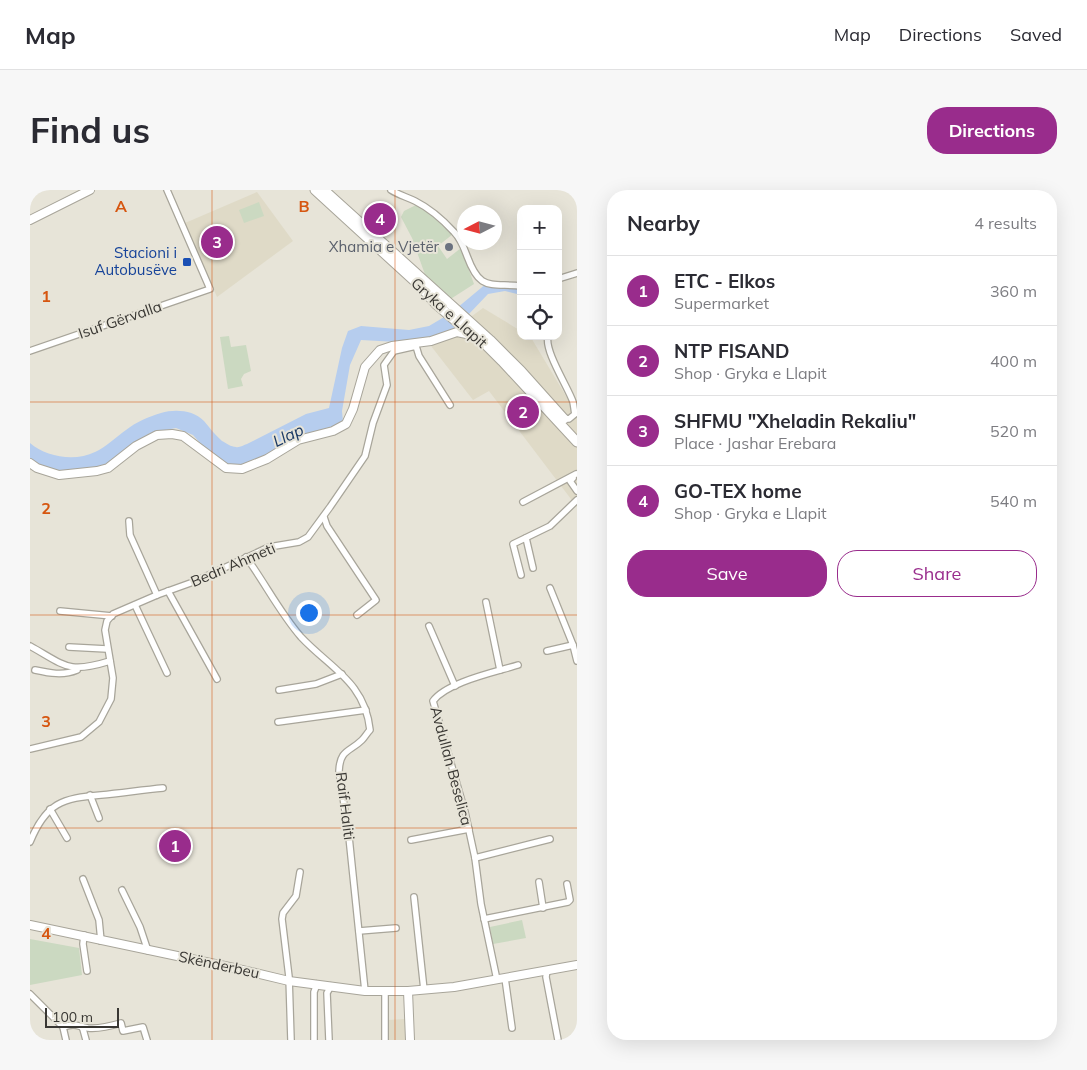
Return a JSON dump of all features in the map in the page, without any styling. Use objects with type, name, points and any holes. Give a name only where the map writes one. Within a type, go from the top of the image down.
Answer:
[{"type":"main road","points":[[30,220],[79,192],[90,190]]},
{"type":"main road","name":"Gryka e Llapit","points":[[315,190],[421,287],[439,300]]},
{"type":"main road","name":"Gryka e Llapit","points":[[324,190],[562,419]]},
{"type":"main road","points":[[30,464],[59,475],[97,471],[108,468],[136,446],[157,435],[172,434],[183,436],[226,468],[242,469],[267,459],[298,440],[333,431],[346,424],[354,409],[365,367],[380,350],[392,346],[431,341],[469,330]]},
{"type":"main road","name":"Gryka e Llapit","points":[[469,330],[522,371],[577,439]]},
{"type":"main road","name":"Skënderbeu","points":[[30,925],[242,969],[290,981],[365,991],[424,990],[577,966]]},
{"type":"main road","points":[[408,991],[410,1040]]},
{"type":"street","name":"Isuf Gërvalla","points":[[30,351],[210,289],[167,190]]},
{"type":"street","points":[[391,190],[433,213],[456,233],[473,272],[480,281],[496,285],[517,286]]},
{"type":"street","points":[[562,278],[577,273]]},
{"type":"street","points":[[547,340],[574,403],[575,414],[569,418],[562,419]]},
{"type":"street","name":"Bedri Ahmeti","points":[[112,616],[157,595],[202,579],[269,547],[299,542],[308,537],[324,517],[365,456],[373,423],[387,385],[384,365],[394,351],[416,346],[419,356],[450,405]]},
{"type":"street","points":[[576,473],[570,481],[577,491]]},
{"type":"street","points":[[523,502],[576,473]]},
{"type":"street","points":[[521,575],[513,544],[550,526],[577,500]]},
{"type":"street","points":[[324,517],[327,526],[376,600],[357,615]]},
{"type":"street","points":[[129,521],[130,536],[157,595]]},
{"type":"street","points":[[526,538],[533,568]]},
{"type":"street","name":"Raif Haliti","points":[[246,557],[302,637],[342,674],[360,697],[366,710],[370,730],[362,741],[346,752],[339,766],[349,838],[365,991]]},
{"type":"street","points":[[550,588],[573,645],[577,661]]},
{"type":"street","points":[[168,592],[217,679]]},
{"type":"street","points":[[486,602],[500,670]]},
{"type":"street","points":[[135,605],[167,673]]},
{"type":"street","points":[[60,611],[112,616]]},
{"type":"street","points":[[30,749],[81,737],[99,722],[111,699],[112,678],[105,630],[107,621],[112,616]]},
{"type":"street","name":"Avdullah Beselica","points":[[429,626],[455,686]]},
{"type":"street","points":[[547,651],[573,645]]},
{"type":"street","points":[[30,646],[69,668],[78,669]]},
{"type":"street","points":[[69,647],[107,649]]},
{"type":"street","points":[[34,670],[52,674],[69,673],[110,661]]},
{"type":"street","name":"Avdullah Beselica","points":[[501,979],[484,919],[475,858],[468,828],[433,700],[436,696],[455,686],[518,665]]},
{"type":"street","points":[[279,690],[316,684],[342,674]]},
{"type":"street","points":[[278,722],[366,710]]},
{"type":"street","points":[[30,842],[38,825],[50,810],[69,798],[163,788]]},
{"type":"street","points":[[90,795],[99,818]]},
{"type":"street","points":[[50,810],[67,838]]},
{"type":"street","points":[[411,840],[468,828]]},
{"type":"street","points":[[475,858],[550,839]]},
{"type":"street","points":[[291,1040],[290,981],[282,919],[283,913],[296,896],[300,872]]},
{"type":"street","points":[[83,879],[99,920],[101,941]]},
{"type":"street","points":[[539,882],[543,908]]},
{"type":"street","points":[[484,919],[568,902],[570,900],[568,884]]},
{"type":"street","points":[[122,890],[140,926],[148,950]]},
{"type":"street","points":[[414,897],[424,990]]},
{"type":"street","points":[[359,931],[396,928]]},
{"type":"street","points":[[84,935],[83,944],[87,971]]},
{"type":"street","points":[[547,970],[546,977],[558,1040]]},
{"type":"street","points":[[501,979],[512,1028]]},
{"type":"street","points":[[314,1039],[314,992],[317,984]]},
{"type":"street","points":[[328,1040],[327,993],[331,986]]},
{"type":"street","points":[[385,992],[385,1040]]},
{"type":"street","points":[[30,994],[63,1027],[66,1040]]},
{"type":"street","points":[[63,1027],[74,1024],[88,1028],[108,1027],[121,1023],[123,1030],[143,1027],[147,1040]]},
{"type":"street","points":[[80,1026],[84,1029],[86,1040]]},
{"type":"shaded area","points":[[257,192],[293,241],[217,297],[185,223]]},
{"type":"shaded area","points":[[483,308],[517,329],[517,340],[532,340],[575,411],[577,411],[577,507],[489,391],[473,400],[431,346]]},
{"type":"shaded area","points":[[405,1019],[406,1040],[388,1040],[387,1020]]},
{"type":"green space","points":[[259,202],[264,216],[244,223],[239,210]]},
{"type":"green space","points":[[416,205],[424,208],[453,234],[438,246],[447,259],[458,250],[462,250],[474,284],[449,300],[428,283],[412,238],[401,217],[404,211]]},
{"type":"green space","points":[[229,336],[231,347],[246,345],[251,371],[244,374],[241,379],[243,386],[228,389],[220,337]]},
{"type":"green space","points":[[522,920],[526,938],[493,944],[490,927]]},
{"type":"green space","points":[[30,939],[79,948],[82,975],[30,985]]},
{"type":"water","name":"Llap","points":[[494,282],[517,287],[517,294],[505,291],[488,294],[468,315],[459,328],[415,343],[361,340],[350,365],[342,411],[343,422],[329,430],[306,434],[287,442],[253,463],[237,466],[227,464],[208,452],[193,435],[176,428],[150,433],[101,469],[56,474],[30,463],[30,443],[52,455],[79,457],[95,452],[138,422],[172,411],[184,411],[200,417],[222,441],[232,446],[242,446],[306,414],[329,408],[342,348],[348,331],[361,326],[409,330],[429,326],[451,313],[487,283]]},
{"type":"place","name":"GO-TEX home","points":[[380,219]]},
{"type":"place","name":"SHFMU \"Xheladin Rekaliu\"","points":[[217,242]]},
{"type":"place","name":"Xhamia e Vjetër","points":[[449,247]]},
{"type":"place","name":"Stacioni i Autobusëve","points":[[187,262]]},
{"type":"place","name":"NTP FISAND","points":[[523,412]]},
{"type":"place","name":"ETC - Elkos","points":[[175,846]]}]
